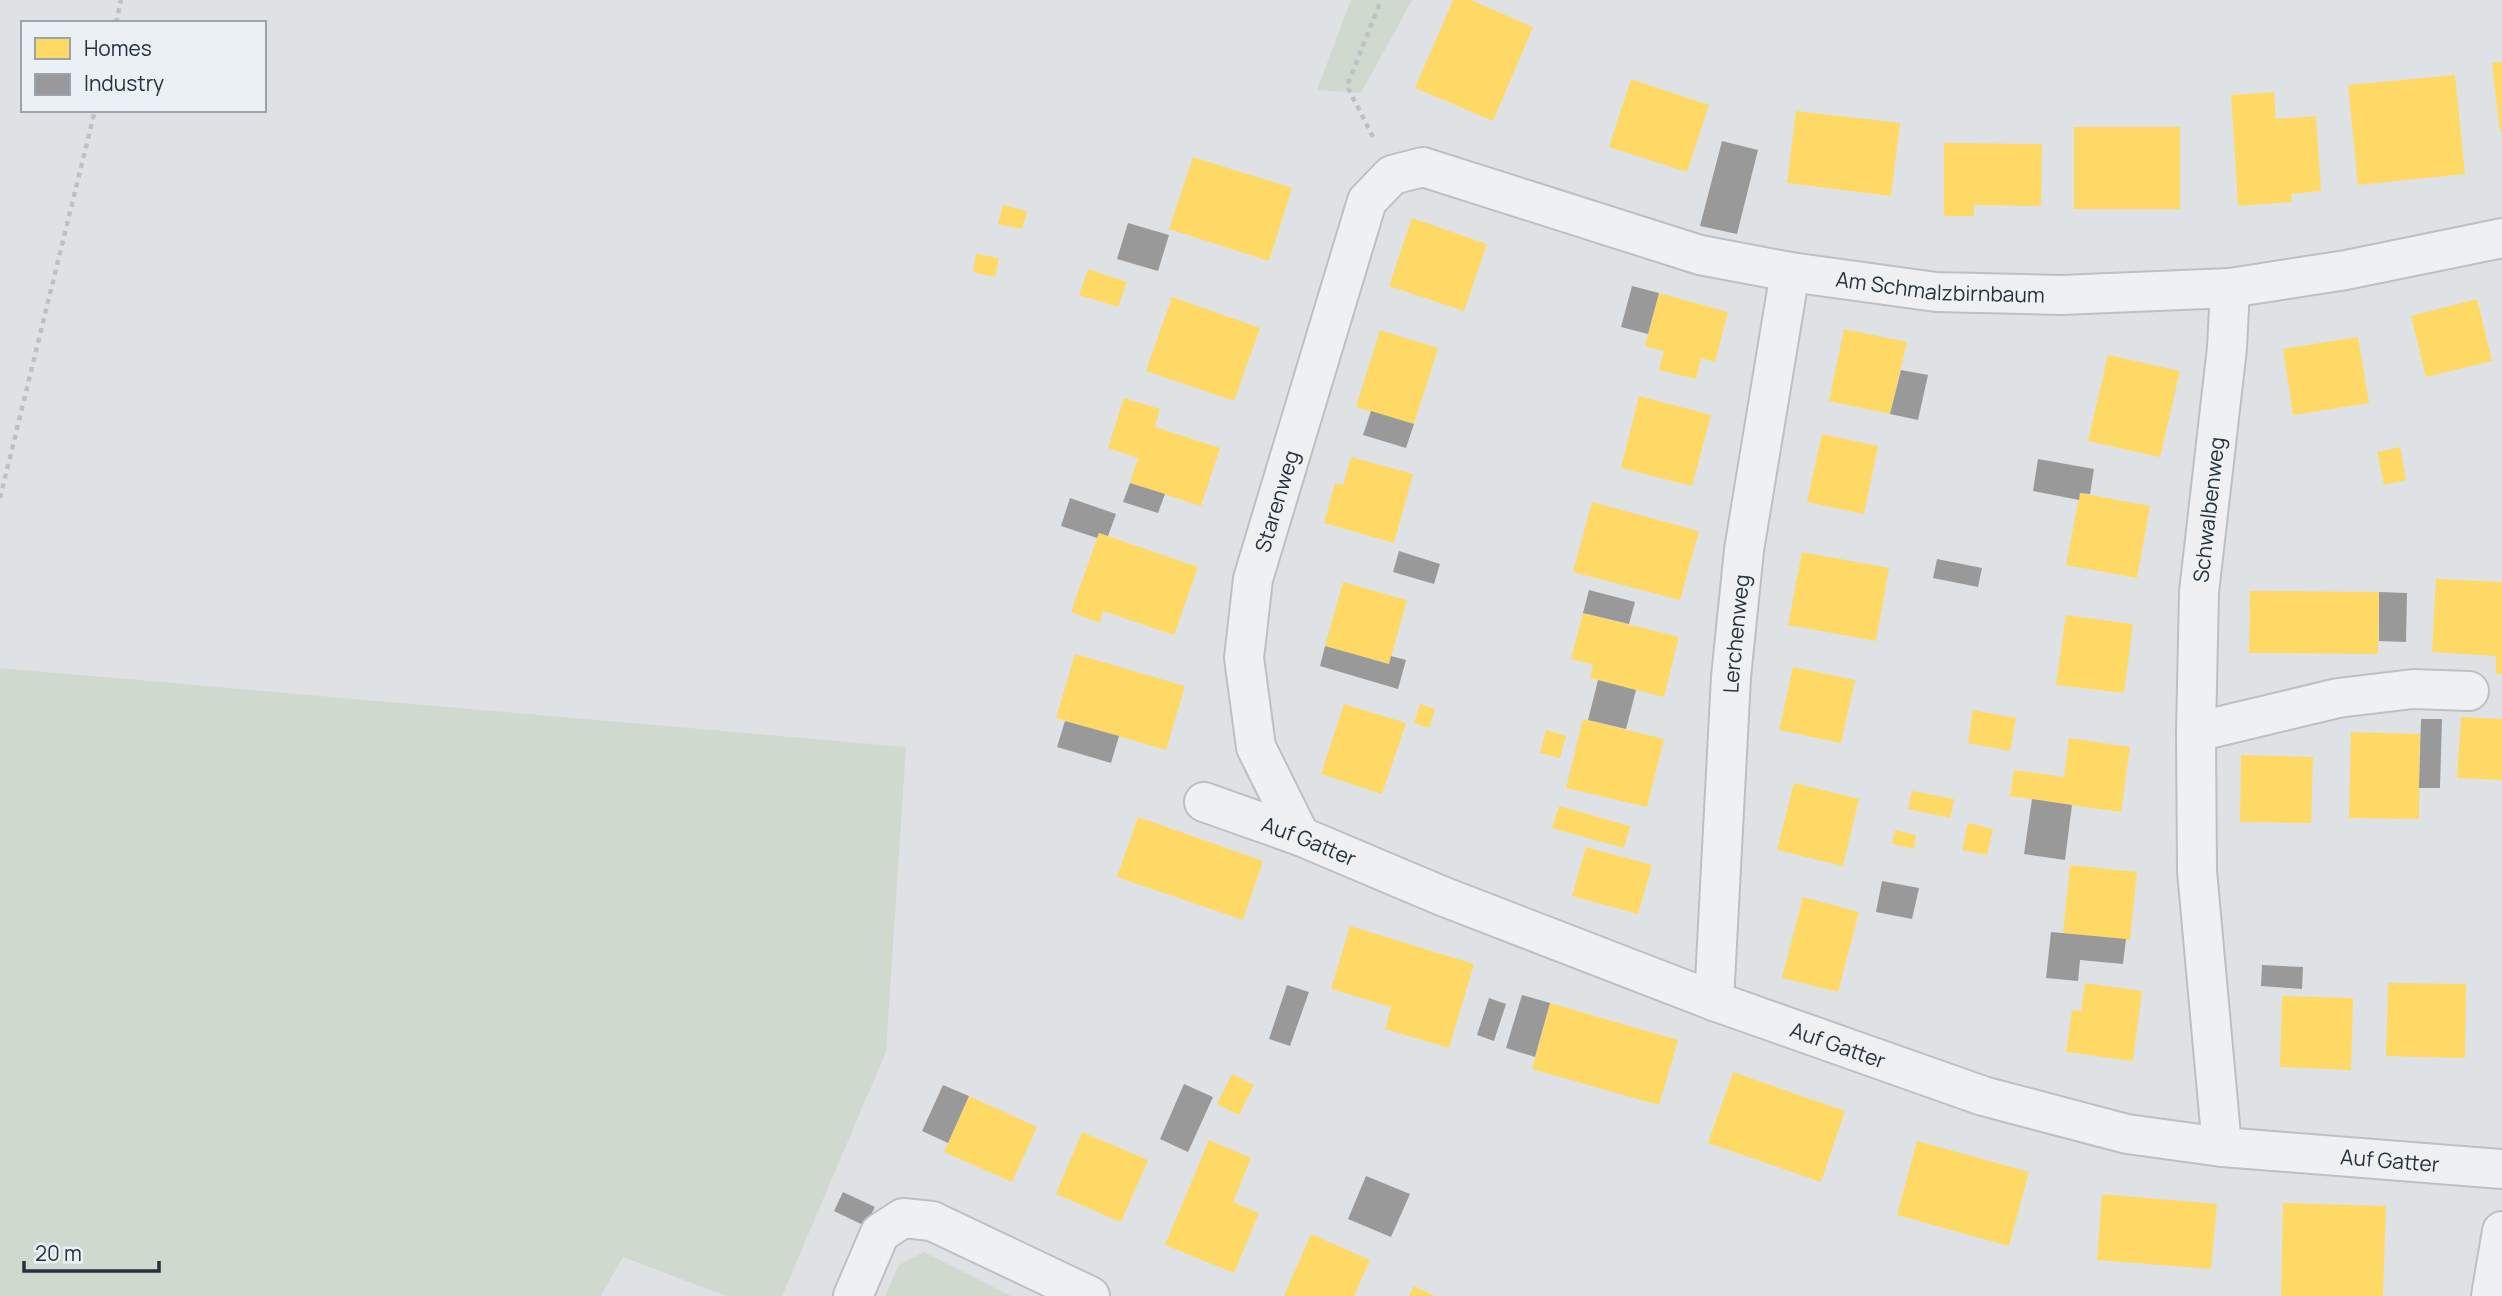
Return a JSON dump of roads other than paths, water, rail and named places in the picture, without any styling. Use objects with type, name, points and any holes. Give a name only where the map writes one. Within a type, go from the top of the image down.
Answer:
[{"type":"street","name":"Am Schmalzbirnbaum","points":[[1392,175],[1423,167],[1700,255],[1790,272],[1936,292],[2061,295],[2230,288],[2346,270],[2502,238]]},
{"type":"street","name":"Starenweg","points":[[1300,836],[1256,747],[1244,658],[1253,579],[1367,201],[1392,175]]},
{"type":"street","name":"Lerchenweg","points":[[1714,1001],[1731,677],[1744,550],[1790,272]]},
{"type":"street","name":"Schwalbenweg","points":[[2222,1147],[2197,872],[2196,732],[2199,592],[2227,348],[2230,288]]},
{"type":"street","points":[[2196,732],[2338,698],[2413,689],[2469,691]]},
{"type":"street","name":"Auf Gatter","points":[[1204,802],[1300,836],[1442,896],[1714,1001],[1983,1096],[2127,1134],[2222,1147],[2502,1169]]},
{"type":"street","points":[[853,1296],[880,1233],[903,1218],[932,1221],[1090,1296]]},
{"type":"street","points":[[2491,1296],[2502,1231]]}]
